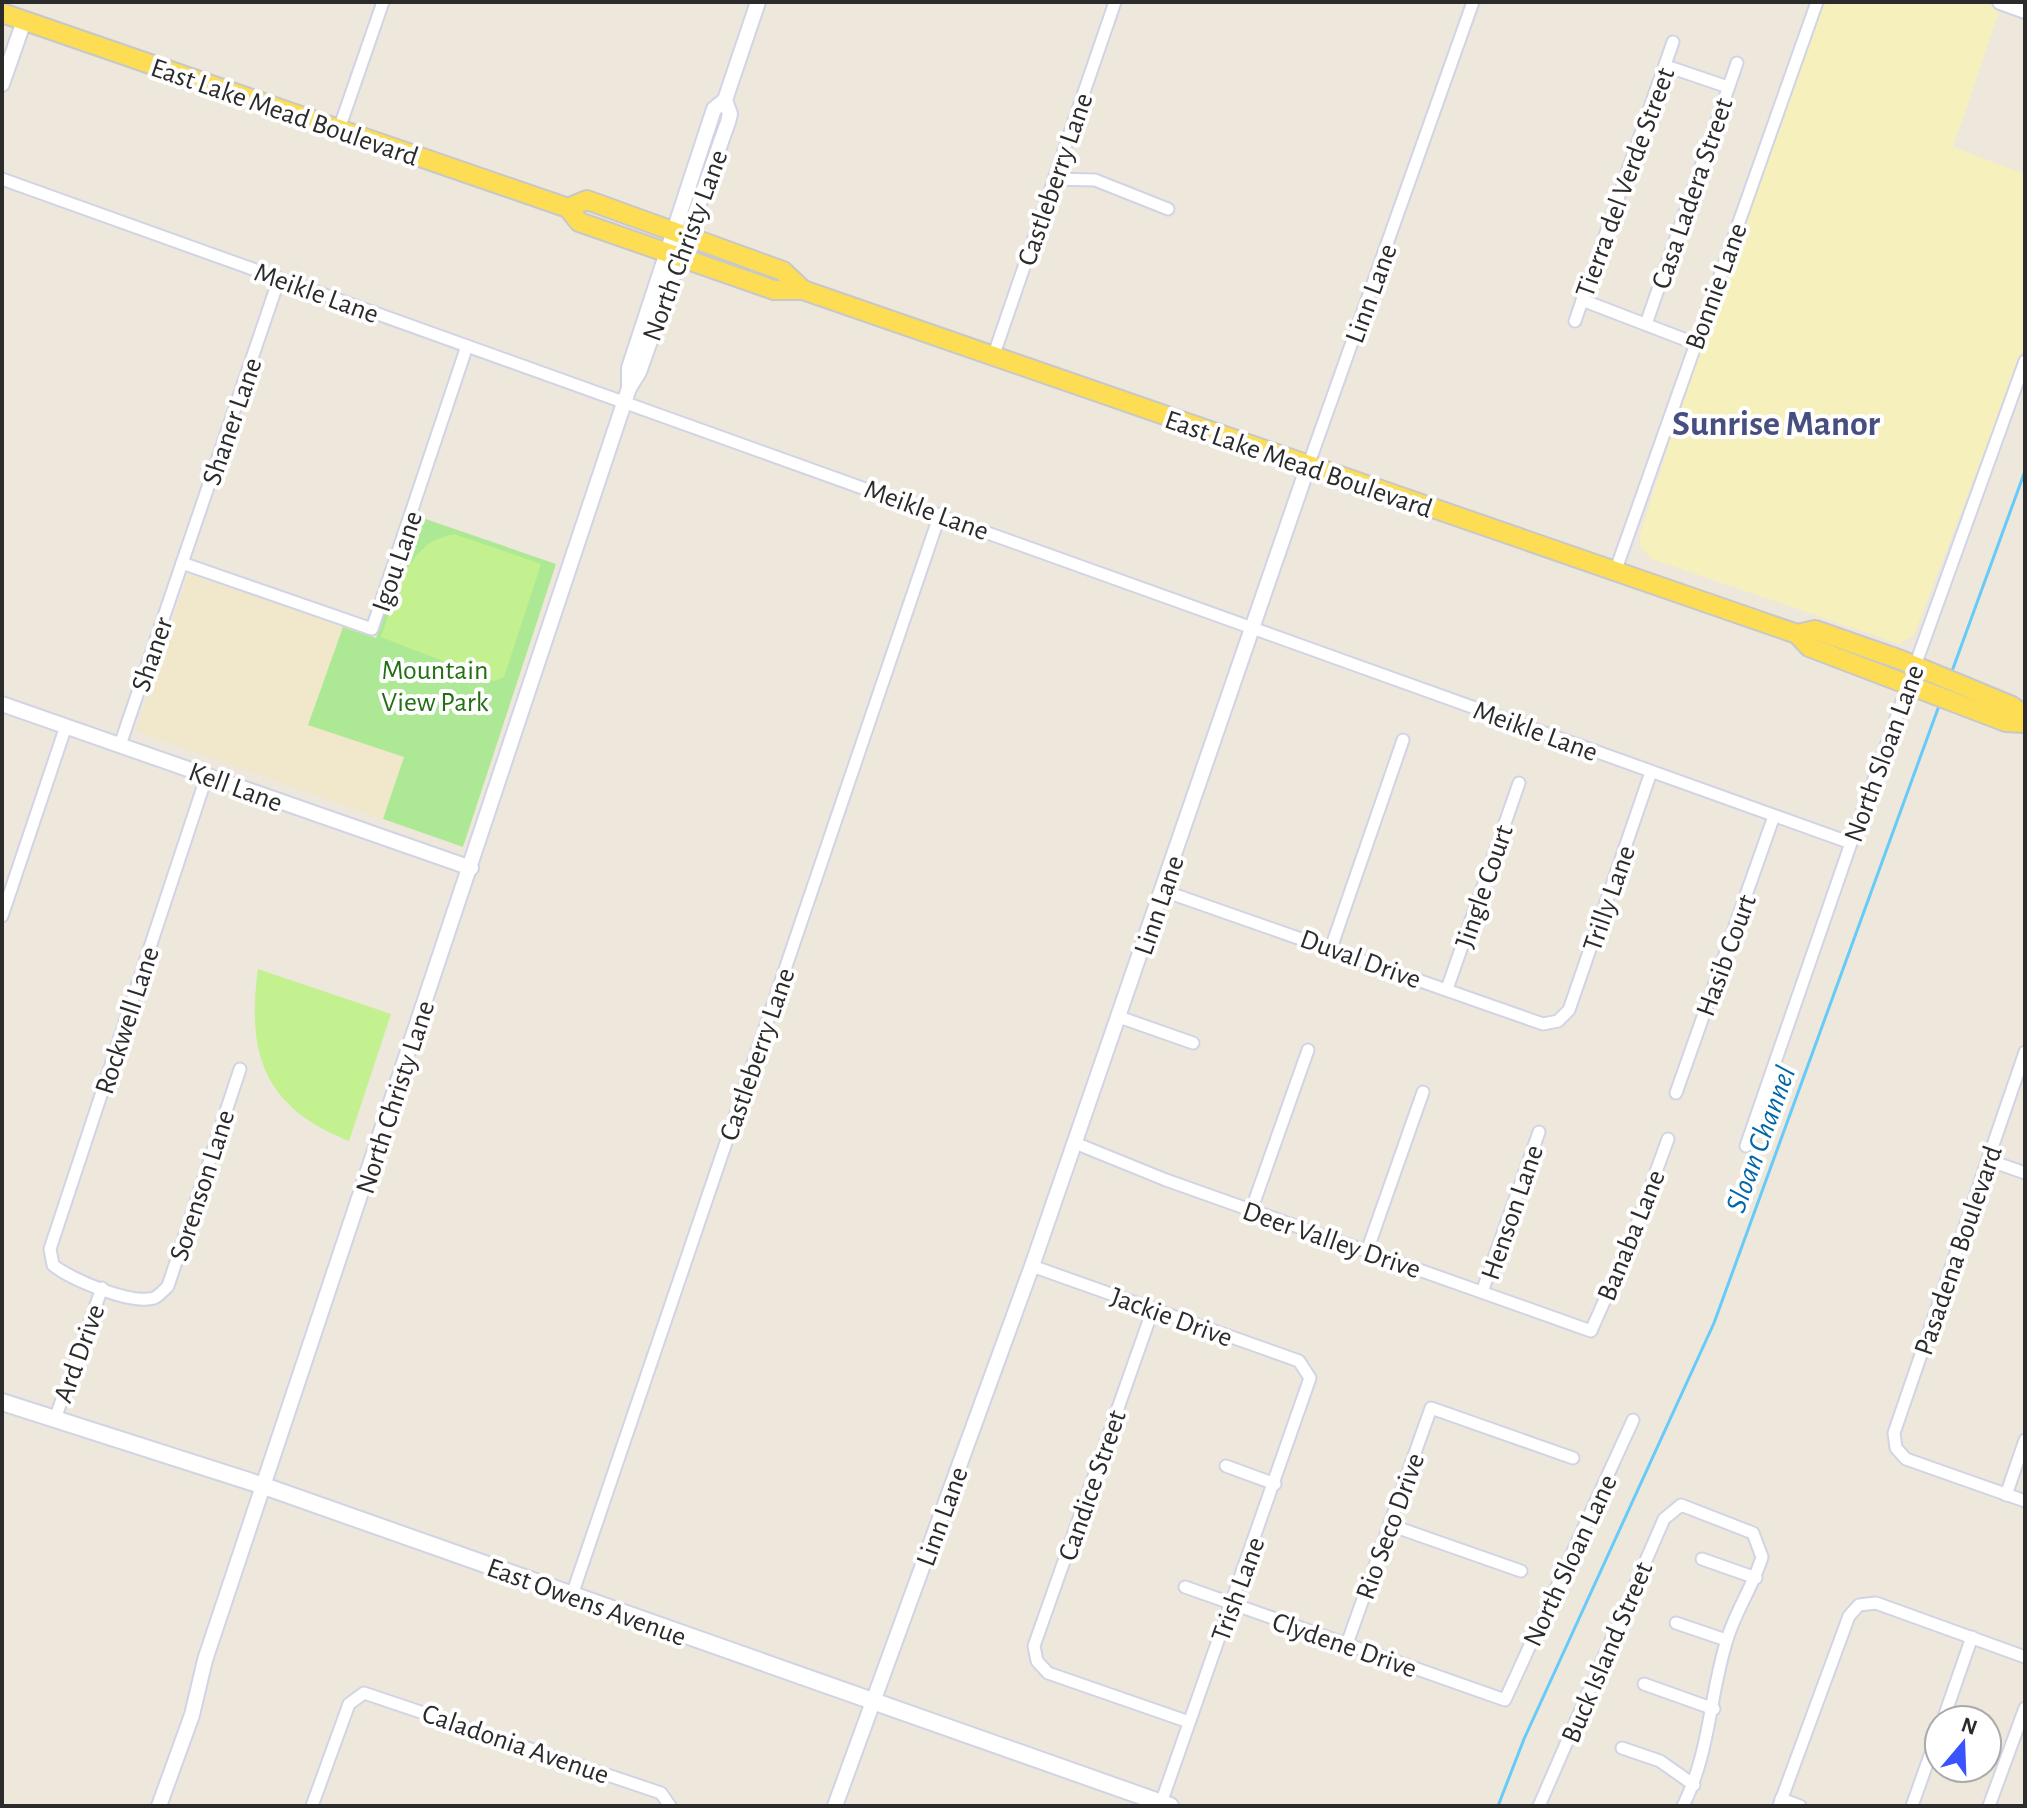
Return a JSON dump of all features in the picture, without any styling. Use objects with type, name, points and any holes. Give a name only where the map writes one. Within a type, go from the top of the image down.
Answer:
[{"type":"main road","name":"East Lake Mead Boulevard","points":[[12,13],[568,208],[579,222],[774,290],[803,290],[1797,634],[1809,647],[1920,678],[1966,697],[2006,722],[2025,723]]},
{"type":"main road","name":"East Lake Mead Boulevard","points":[[568,208],[587,200],[783,271],[803,290]]},
{"type":"main road","name":"East Lake Mead Boulevard","points":[[1966,697],[2012,706],[2025,716]]},
{"type":"main road","name":"East Owens Avenue","points":[[2,1402],[264,1486],[1164,1805]]},
{"type":"street","points":[[339,129],[383,2]]},
{"type":"street","name":"North Christy Lane","points":[[159,1806],[192,1715],[205,1660],[629,388],[681,234],[730,114],[725,100],[758,2]]},
{"type":"street","name":"Castleberry Lane","points":[[993,357],[1115,2]]},
{"type":"street","name":"Linn Lane","points":[[835,1806],[1032,1266],[1164,891],[1251,628],[1473,2]]},
{"type":"street","name":"Bonnie Lane","points":[[1615,572],[1817,2]]},
{"type":"street","points":[[2,84],[12,13]]},
{"type":"street","name":"Tierra del Verde Street","points":[[1575,321],[1673,42]]},
{"type":"street","name":"Casa Ladera Street","points":[[1646,324],[1737,63]]},
{"type":"street","points":[[1666,66],[1728,87]]},
{"type":"street","name":"Meikle Lane","points":[[2,179],[1851,843]]},
{"type":"street","points":[[1054,179],[1095,180],[1168,209]]},
{"type":"street","name":"Shaner Lane","points":[[182,563],[279,279]]},
{"type":"street","points":[[1582,300],[1694,343]]},
{"type":"street","name":"Igou Lane","points":[[182,563],[372,629],[467,346]]},
{"type":"street","name":"North Sloan Lane","points":[[1746,1146],[1851,843],[1920,678],[2025,361]]},
{"type":"street","name":"Castleberry Lane","points":[[572,1595],[940,514]]},
{"type":"street","name":"Shaner","points":[[120,745],[182,563]]},
{"type":"street","name":"Kell Lane","points":[[2,704],[471,868]]},
{"type":"street","points":[[2,916],[66,726]]},
{"type":"street","points":[[1331,948],[1403,740]]},
{"type":"street","name":"Trilly Lane","points":[[1558,1021],[1569,1010],[1651,772]]},
{"type":"street","name":"Rockwell Lane","points":[[102,1288],[68,1277],[53,1265],[50,1249],[207,775]]},
{"type":"street","name":"Jingle Court","points":[[1447,989],[1519,783]]},
{"type":"street","name":"Hasib Court","points":[[1676,1093],[1774,816]]},
{"type":"street","name":"Duval Drive","points":[[1164,891],[1543,1024],[1558,1021]]},
{"type":"street","points":[[1119,1017],[1193,1043]]},
{"type":"street","points":[[1251,1211],[1308,1050]]},
{"type":"street","name":"Pasadena Boulevard","points":[[2006,1495],[1906,1459],[1896,1448],[1894,1433],[2025,1052]]},
{"type":"street","name":"Sorenson Lane","points":[[102,1288],[139,1300],[156,1298],[168,1286],[240,1069]]},
{"type":"street","points":[[1367,1251],[1423,1092]]},
{"type":"street","name":"Henson Lane","points":[[1482,1292],[1539,1132]]},
{"type":"street","name":"Banaba Lane","points":[[1591,1331],[1630,1243],[1668,1139]]},
{"type":"street","name":"Deer Valley Drive","points":[[1075,1143],[1251,1211],[1591,1331]]},
{"type":"street","points":[[1988,1160],[2025,1173]]},
{"type":"street","name":"Jackie Drive","points":[[1032,1266],[1299,1361],[1307,1372]]},
{"type":"street","name":"Ard Drive","points":[[55,1419],[102,1288]]},
{"type":"street","name":"Candice Street","points":[[1153,1309],[1034,1646],[1037,1661],[1048,1673],[1189,1722]]},
{"type":"street","name":"Trish Lane","points":[[1164,1805],[1189,1722],[1309,1388],[1307,1372]]},
{"type":"street","name":"Rio Seco Drive","points":[[1347,1644],[1431,1408],[1573,1458]]},
{"type":"street","name":"North Sloan Lane","points":[[1505,1700],[1633,1420]]},
{"type":"street","points":[[2025,1440],[2006,1495],[2025,1501]]},
{"type":"street","points":[[1226,1466],[1275,1484]]},
{"type":"street","name":"Buck Island Street","points":[[1539,1806],[1664,1519],[1681,1505],[1753,1533],[1762,1557],[1756,1578]]},
{"type":"street","points":[[1390,1525],[1521,1571]]},
{"type":"street","points":[[1683,1806],[1694,1785],[1714,1709],[1726,1640],[1756,1578],[1702,1559]]},
{"type":"street","name":"Clydene Drive","points":[[1185,1587],[1505,1700]]},
{"type":"street","points":[[1800,1806],[1780,1803],[1849,1616],[1859,1605],[1876,1603],[2025,1657]]},
{"type":"street","points":[[1676,1623],[1726,1640]]},
{"type":"street","points":[[1949,1704],[1972,1637]]},
{"type":"street","points":[[1644,1684],[1714,1709]]},
{"type":"street","name":"Caladonia Avenue","points":[[312,1806],[349,1704],[357,1697],[373,1693],[661,1793],[670,1806]]},
{"type":"street","points":[[1989,1806],[2025,1708]]},
{"type":"street","points":[[1622,1748],[1660,1761],[1694,1785]]},
{"type":"street","points":[[1912,1806],[1923,1775]]},
{"type":"shaded area","points":[[189,572],[343,627],[308,725],[404,757],[383,819],[136,731]]},
{"type":"green space","name":"Mountain View Park","points":[[417,516],[556,564],[463,847],[383,819],[404,757],[308,725],[343,627],[376,638]]},
{"type":"green space","points":[[454,534],[541,564],[504,677],[494,681],[381,637],[412,561],[430,543]]},
{"type":"green space","points":[[258,969],[391,1014],[349,1141],[320,1128],[298,1112],[280,1095],[268,1075],[259,1053],[255,1028]]},
{"type":"sand","points":[[1817,2],[2002,3],[1953,147],[2025,174],[2025,345],[1914,635],[1899,644],[1652,559],[1640,546],[1640,534],[1765,148]]},
{"type":"waterway","name":"Sloan Channel","points":[[1951,674],[2025,471]]},
{"type":"waterway","name":"Sloan Channel","points":[[1498,1806],[1524,1739],[1714,1323],[1940,703]]},
{"type":"district","name":"Sunrise Manor","points":[[1776,422]]}]
